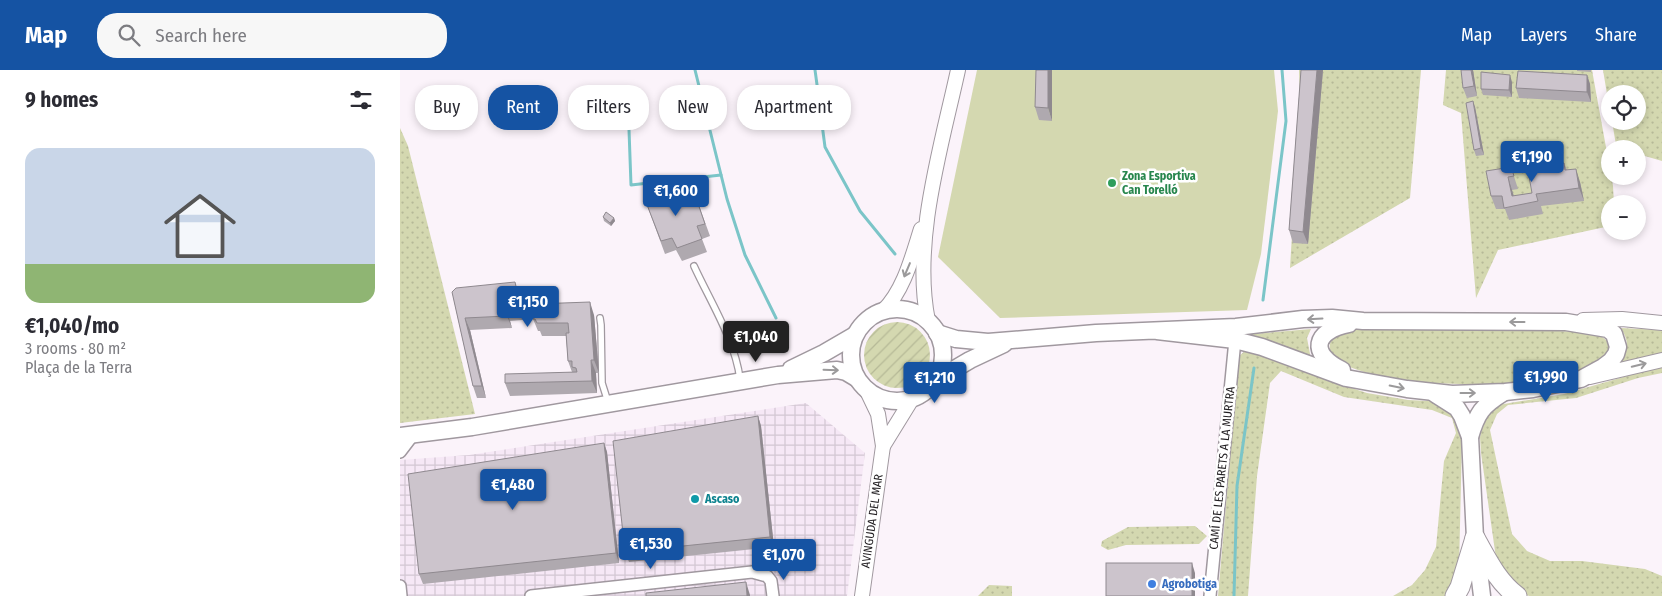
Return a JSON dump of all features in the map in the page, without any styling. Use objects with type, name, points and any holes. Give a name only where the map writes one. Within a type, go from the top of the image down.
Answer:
[{"type":"highway","points":[[1455,596],[1460,587],[1475,538]]},
{"type":"highway","points":[[1475,538],[1496,575],[1516,596]]},
{"type":"main road","points":[[778,375],[824,353],[855,335],[868,319],[883,311],[892,309],[907,310],[920,316],[932,327],[956,339],[988,342],[1096,333],[1236,327],[1332,318],[1363,321],[1566,322],[1608,330],[1614,334],[1618,347],[1611,361],[1582,379],[1533,389],[1452,394],[1346,378],[1262,347],[1235,340],[1157,331]]},
{"type":"main road","points":[[1363,321],[1335,327],[1327,331],[1322,336],[1320,348],[1327,361],[1364,381]]},
{"type":"main road","points":[[406,436],[778,375],[837,370],[846,372],[856,378],[867,391],[879,398],[898,402],[912,399],[926,391],[936,380],[940,372],[943,359],[942,345],[932,327]]},
{"type":"main road","points":[[855,335],[850,357],[856,378]]},
{"type":"main road","points":[[936,380],[970,360],[1013,341]]},
{"type":"main road","points":[[1430,392],[1457,408],[1470,437],[1475,538],[1482,596]]},
{"type":"main road","points":[[1470,437],[1475,419],[1482,408],[1505,392]]},
{"type":"street","points":[[932,327],[923,288],[923,267],[929,207],[958,70]]},
{"type":"street","points":[[883,311],[891,303],[898,291],[910,263],[929,207]]},
{"type":"street","points":[[1566,322],[1622,319],[1662,322]]},
{"type":"street","name":"CAMÍ DE LES PARETS A LA MURTRA","points":[[1210,596],[1235,340]]},
{"type":"street","points":[[1582,379],[1662,360]]},
{"type":"street","name":"AVINGUDA DEL MAR","points":[[862,596],[883,446],[878,414],[867,391]]},
{"type":"street","name":"AVINGUDA DEL MAR","points":[[883,446],[912,399]]},
{"type":"street","points":[[400,452],[406,436]]},
{"type":"street","points":[[531,596],[627,591],[752,572],[767,576],[771,582],[773,596]]},
{"type":"street","points":[[400,586],[401,596]]},
{"type":"lane","points":[[694,266],[733,349],[738,364],[740,381]]},
{"type":"lane","points":[[600,318],[602,325],[602,383],[609,404]]},
{"type":"shaded area","points":[[806,403],[865,453],[847,596],[400,596],[400,460],[469,455]]},
{"type":"green space","name":"Zona Esportiva Can Torelló","points":[[977,70],[1274,70],[1278,111],[1261,254],[1247,310],[1000,318],[938,257]]},
{"type":"green space","points":[[1299,70],[1421,70],[1410,198],[1290,268],[1300,102]]},
{"type":"green space","points":[[1446,70],[1592,70],[1601,120],[1601,130],[1603,130],[1605,140],[1601,140],[1601,185],[1613,186],[1614,195],[1601,195],[1601,228],[1498,250],[1476,298],[1461,113],[1443,105]]},
{"type":"green space","points":[[1603,70],[1662,70],[1662,161],[1646,156],[1646,140],[1615,140],[1614,130],[1646,130],[1646,85],[1606,85]]},
{"type":"green space","points":[[400,128],[408,146],[475,414],[400,423]]},
{"type":"green space","points":[[903,322],[921,331],[928,342],[930,355],[928,368],[921,379],[910,386],[891,388],[873,379],[866,368],[864,349],[873,331],[884,324]]},
{"type":"green space","points":[[1621,328],[1662,330],[1662,353],[1620,363],[1627,346],[1627,341]]},
{"type":"green space","points":[[1311,329],[1307,338],[1311,359],[1242,335]]},
{"type":"green space","points":[[1355,329],[1580,331],[1601,336],[1611,346],[1601,360],[1586,368],[1504,385],[1408,381],[1374,375],[1338,361],[1331,353],[1330,344],[1332,340],[1340,332]]},
{"type":"green space","points":[[1245,351],[1279,360],[1336,383],[1367,393],[1408,400],[1429,401],[1444,405],[1455,413],[1462,439],[1459,569],[1448,596],[1393,596],[1412,585],[1425,570],[1436,547],[1444,461],[1456,433],[1452,418],[1432,410],[1344,397],[1281,371],[1270,383],[1257,476],[1248,596],[1218,596],[1239,356]]},
{"type":"green space","points":[[1662,366],[1662,373],[1638,378],[1576,398],[1508,405],[1497,414],[1490,430],[1512,534],[1527,551],[1550,561],[1582,561],[1645,569],[1662,576],[1662,596],[1529,596],[1523,593],[1497,565],[1481,453],[1480,437],[1485,415],[1498,405],[1564,394]]},
{"type":"green space","points":[[1195,526],[1207,536],[1199,544],[1126,545],[1108,550],[1101,546],[1102,541],[1128,527]]},
{"type":"green space","points":[[989,585],[1012,586],[1012,596],[978,596]]},
{"type":"building","points":[[1036,70],[1048,70],[1048,108],[1035,107]]},
{"type":"building","points":[[1301,70],[1317,70],[1303,232],[1289,230]]},
{"type":"building","points":[[1461,70],[1471,70],[1474,86],[1463,88]]},
{"type":"building","points":[[1518,71],[1587,75],[1587,92],[1516,88]]},
{"type":"building","points":[[1481,72],[1510,75],[1509,90],[1481,89]]},
{"type":"building","points":[[1473,101],[1481,148],[1474,150],[1466,103]]},
{"type":"building","points":[[1564,163],[1565,170],[1576,169],[1579,188],[1536,194],[1538,201],[1504,208],[1502,196],[1491,196],[1486,171],[1511,167],[1514,176],[1508,177],[1512,196],[1532,193],[1528,171]]},
{"type":"building","points":[[693,189],[705,224],[697,226],[702,239],[677,248],[672,238],[661,241],[644,197]]},
{"type":"building","points":[[606,212],[614,218],[610,223],[603,217]]},
{"type":"building","points":[[515,282],[518,295],[535,294],[535,304],[590,302],[594,360],[591,360],[592,381],[505,383],[505,374],[577,372],[576,368],[572,367],[572,361],[568,361],[566,333],[569,333],[568,323],[537,323],[533,319],[532,306],[506,308],[507,316],[465,318],[482,386],[473,386],[452,292],[456,288]]},
{"type":"building","name":"Ascaso","points":[[758,416],[770,537],[625,552],[613,441]]},
{"type":"building","points":[[604,443],[616,553],[419,574],[408,474]]},
{"type":"building","name":"Agrobotiga","points":[[1106,563],[1192,563],[1192,596],[1106,596]]},
{"type":"building","points":[[746,582],[747,596],[646,596],[646,593]]},
{"type":"waterway","points":[[695,70],[727,199],[745,255],[776,318]]},
{"type":"waterway","points":[[815,70],[817,85]]},
{"type":"waterway","points":[[1263,300],[1286,121],[1282,70]]},
{"type":"waterway","points":[[629,130],[631,185],[721,175]]},
{"type":"waterway","points":[[823,130],[825,147],[860,211],[895,254]]},
{"type":"waterway","points":[[1234,596],[1237,486],[1254,368]]},
{"type":"place","name":"Zona Esportiva Can Torelló","points":[[1112,183]]},
{"type":"place","name":"Ascaso","points":[[695,499]]},
{"type":"place","name":"Agrobotiga","points":[[1152,584]]}]
